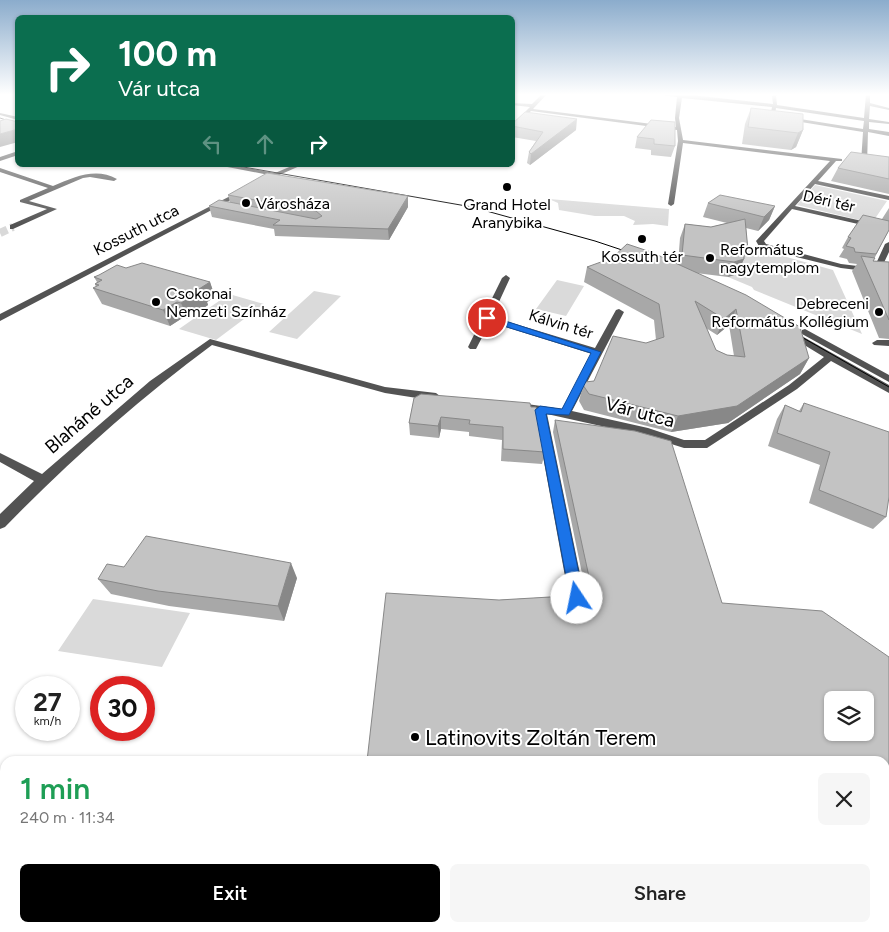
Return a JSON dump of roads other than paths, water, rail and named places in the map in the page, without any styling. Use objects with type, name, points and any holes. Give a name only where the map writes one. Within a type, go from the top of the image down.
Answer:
[{"type":"street","points":[[671,204],[680,137]]},
{"type":"street","points":[[864,163],[866,137]]},
{"type":"street","points":[[681,141],[850,161]]},
{"type":"street","points":[[0,159],[15,154]]},
{"type":"street","points":[[835,159],[760,240],[763,246],[841,266],[889,272]]},
{"type":"street","points":[[857,162],[873,164]]},
{"type":"street","points":[[231,167],[277,175]]},
{"type":"street","points":[[268,167],[287,170]]},
{"type":"street","name":"Kossuth utca","points":[[0,318],[261,181],[294,167]]},
{"type":"street","points":[[0,170],[54,188]]},
{"type":"street","points":[[13,227],[54,209],[22,201],[90,175],[114,179]]},
{"type":"street","name":"Déri tér","points":[[814,182],[889,198]]},
{"type":"street","name":"Déri tér","points":[[795,203],[889,229]]},
{"type":"street","points":[[876,271],[889,244]]},
{"type":"street","points":[[474,347],[506,278]]},
{"type":"street","name":"Kálvin tér","points":[[565,413],[619,312]]},
{"type":"street","name":"Kálvin tér","points":[[487,318],[599,348]]},
{"type":"street","points":[[889,379],[784,325],[830,357],[889,390]]},
{"type":"street","name":"Blaháné utca","points":[[0,522],[43,480],[154,382],[210,342],[385,390],[444,398]]},
{"type":"street","points":[[877,343],[889,343]]},
{"type":"street","name":"Vár utca","points":[[511,406],[565,413],[648,432],[684,444],[707,444],[787,391],[830,357]]},
{"type":"street","points":[[540,410],[577,598]]},
{"type":"street","points":[[0,457],[43,480]]},
{"type":"tunnel","points":[[0,233],[13,227]]},
{"type":"tram line","points":[[243,167],[472,207],[595,241],[634,254]]},
{"type":"tram line","points":[[791,331],[889,387]]},
{"type":"place","name":"Grand Hotel Aranybika","points":[[507,187]]},
{"type":"place","name":"Városháza","points":[[246,203]]},
{"type":"place","name":"Kossuth tér","points":[[642,239]]},
{"type":"place","name":"Református nagytemplom","points":[[710,258]]},
{"type":"place","name":"Csokonai Nemzeti Színház","points":[[156,302]]},
{"type":"place","name":"Debreceni Református Kollégium","points":[[879,312]]},
{"type":"place","name":"Latinovits Zoltán Terem","points":[[415,737]]}]
